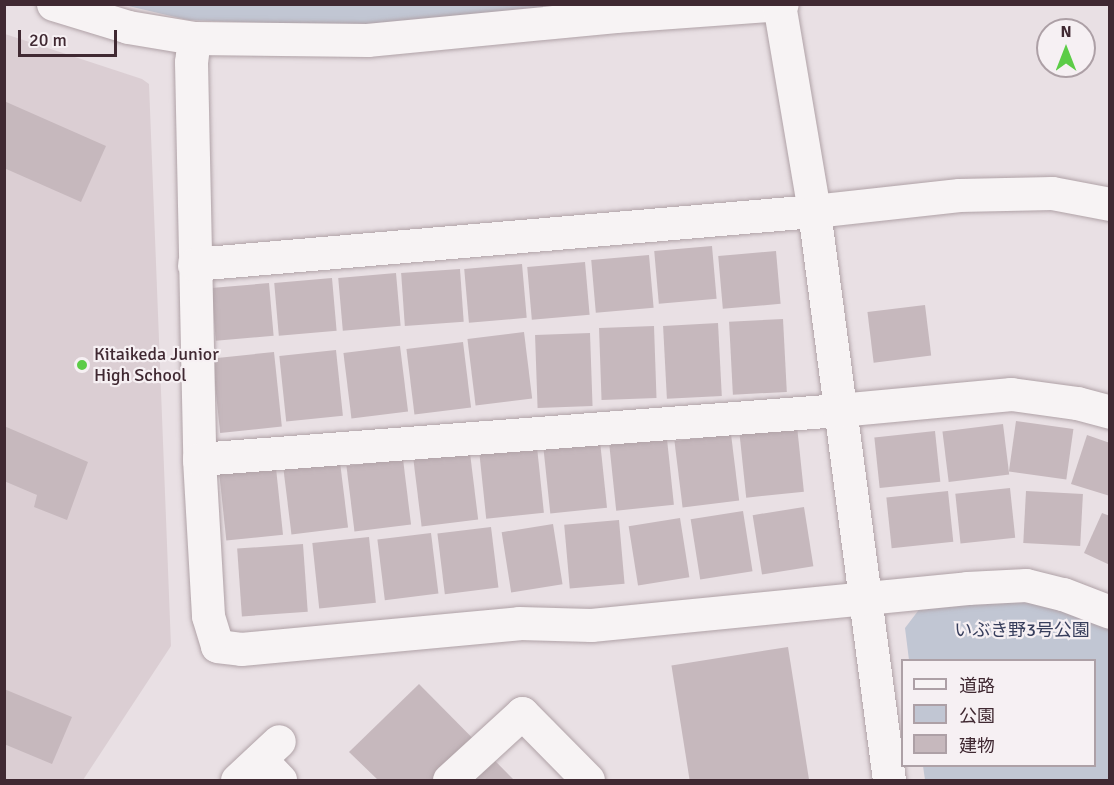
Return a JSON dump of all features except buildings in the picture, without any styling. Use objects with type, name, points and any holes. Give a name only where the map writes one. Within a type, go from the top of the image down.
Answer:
[{"type":"street","points":[[53,4],[128,27],[194,38],[366,40],[616,16],[780,5],[814,211],[889,780]]},
{"type":"street","points":[[194,38],[191,62],[199,459],[208,616],[217,646],[241,649],[519,623],[591,625],[967,588],[1026,585],[1063,594],[1110,612]]},
{"type":"street","points":[[194,264],[814,211],[959,195],[1052,193],[1110,204]]},
{"type":"street","points":[[199,459],[839,410],[1011,394],[1077,403],[1110,412]]},
{"type":"street","points":[[449,780],[522,712],[588,780]]},
{"type":"shaded area","name":"Kitaikeda Junior High School","points":[[5,34],[142,79],[149,84],[171,646],[83,780],[5,780]]},
{"type":"green space","points":[[124,5],[582,5],[364,27],[188,20]]},
{"type":"green space","name":"いぶき野3号公園","points":[[1031,600],[1099,623],[1109,630],[1109,780],[925,780],[923,767],[1096,767],[1096,659],[909,659],[905,628],[921,607]]},
{"type":"place","name":"Kitaikeda Junior High School","points":[[82,365]]}]
